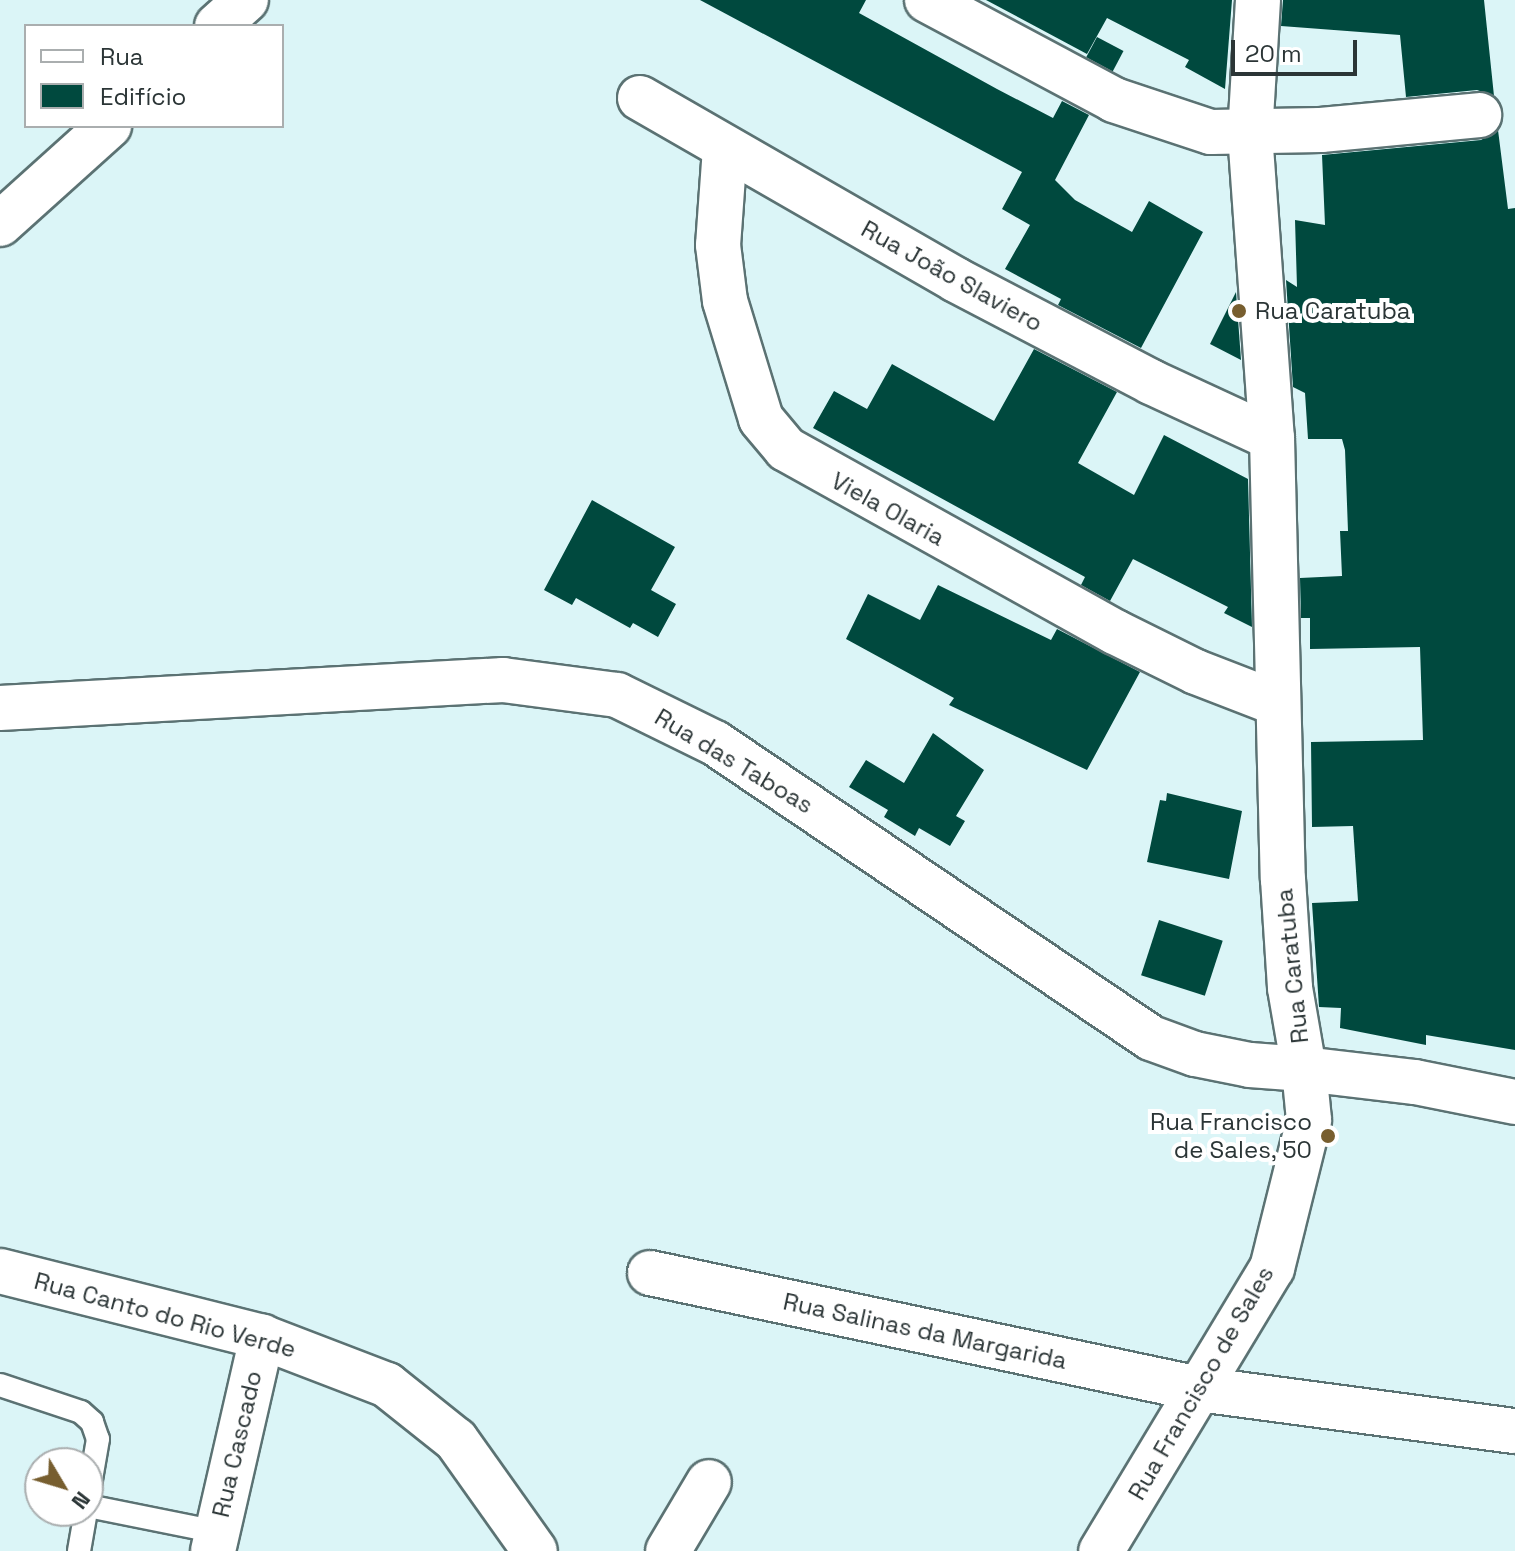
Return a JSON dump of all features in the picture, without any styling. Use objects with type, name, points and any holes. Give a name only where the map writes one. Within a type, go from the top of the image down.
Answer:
[{"type":"street","points":[[219,24],[246,0]]},
{"type":"street","points":[[927,0],[1149,115],[1211,132],[1250,133],[1479,115]]},
{"type":"street","name":"Rua Caratuba","points":[[1258,0],[1250,133],[1272,438],[1276,703],[1290,988],[1304,1069]]},
{"type":"street","name":"Rua João Slaviero","points":[[640,98],[1003,305],[1272,438]]},
{"type":"street","points":[[0,224],[107,128]]},
{"type":"street","name":"Viela Olaria","points":[[725,148],[718,245],[725,301],[761,419],[786,449],[1115,632],[1196,672],[1276,703]]},
{"type":"street","name":"Rua das Taboas","points":[[0,708],[503,680],[617,695],[715,743],[1151,1038],[1236,1063],[1415,1082],[1515,1102]]},
{"type":"street","name":"Rua Francisco de Sales","points":[[1101,1551],[1272,1268],[1309,1120],[1304,1069]]},
{"type":"street","name":"Rua Canto do Rio Verde","points":[[0,1271],[262,1337],[361,1373],[416,1404],[456,1440],[535,1551]]},
{"type":"street","name":"Rua Salinas da Margarida","points":[[650,1273],[1199,1389],[1515,1431]]},
{"type":"street","name":"Rua Cascado","points":[[215,1542],[262,1337]]},
{"type":"street","points":[[668,1551],[709,1482]]},
{"type":"lane","points":[[0,1385],[81,1412],[92,1422],[98,1439],[97,1447]]},
{"type":"lane","points":[[104,1513],[215,1542]]},
{"type":"lane","points":[[79,1551],[84,1527]]},
{"type":"building","points":[[700,0],[866,0],[859,13],[1053,118],[1062,101],[1089,115],[1055,180],[1075,200],[1132,232],[1149,201],[1203,232],[1141,348],[1058,305],[1061,299],[1005,269],[1030,225],[1002,209],[1022,172]]},
{"type":"building","points":[[986,0],[1232,0],[1225,89],[1185,67],[1189,60],[1107,18],[1087,54]]},
{"type":"building","points":[[1283,0],[1484,0],[1494,96],[1477,90],[1406,97],[1400,35],[1281,26]]},
{"type":"building","points":[[1097,37],[1123,51],[1113,71],[1086,57]]},
{"type":"building","points":[[1498,130],[1508,209],[1515,208],[1515,1050],[1426,1035],[1426,1045],[1340,1028],[1341,1008],[1319,1007],[1312,903],[1358,901],[1353,826],[1312,827],[1311,742],[1423,740],[1420,647],[1310,649],[1310,618],[1301,618],[1300,578],[1342,576],[1340,531],[1348,531],[1345,450],[1342,439],[1308,439],[1305,393],[1293,387],[1286,280],[1297,287],[1295,220],[1325,225],[1322,155],[1481,140]]},
{"type":"building","points":[[1236,292],[1241,360],[1210,344]]},
{"type":"building","points":[[1034,349],[1117,392],[1078,463],[1134,495],[1164,435],[1248,479],[1252,627],[1224,613],[1228,607],[1133,559],[1110,601],[1081,585],[1085,577],[813,428],[834,391],[867,409],[892,364],[994,421]]},
{"type":"building","points":[[592,500],[675,547],[651,590],[676,604],[658,637],[633,623],[630,628],[576,598],[572,605],[544,590]]},
{"type":"building","points":[[938,585],[1051,640],[1057,629],[1140,672],[1087,770],[949,705],[954,698],[846,639],[868,594],[920,620]]},
{"type":"building","points":[[933,733],[984,770],[956,816],[965,821],[950,846],[919,828],[915,836],[884,817],[888,810],[849,787],[866,760],[904,783]]},
{"type":"building","points":[[1167,793],[1242,811],[1229,879],[1147,862],[1160,800],[1166,801]]},
{"type":"building","points":[[1159,920],[1223,941],[1205,996],[1141,975]]},
{"type":"place","name":"Rua Caratuba","points":[[1239,311]]},
{"type":"place","name":"Rua Francisco de Sales, 50","points":[[1328,1136]]}]
